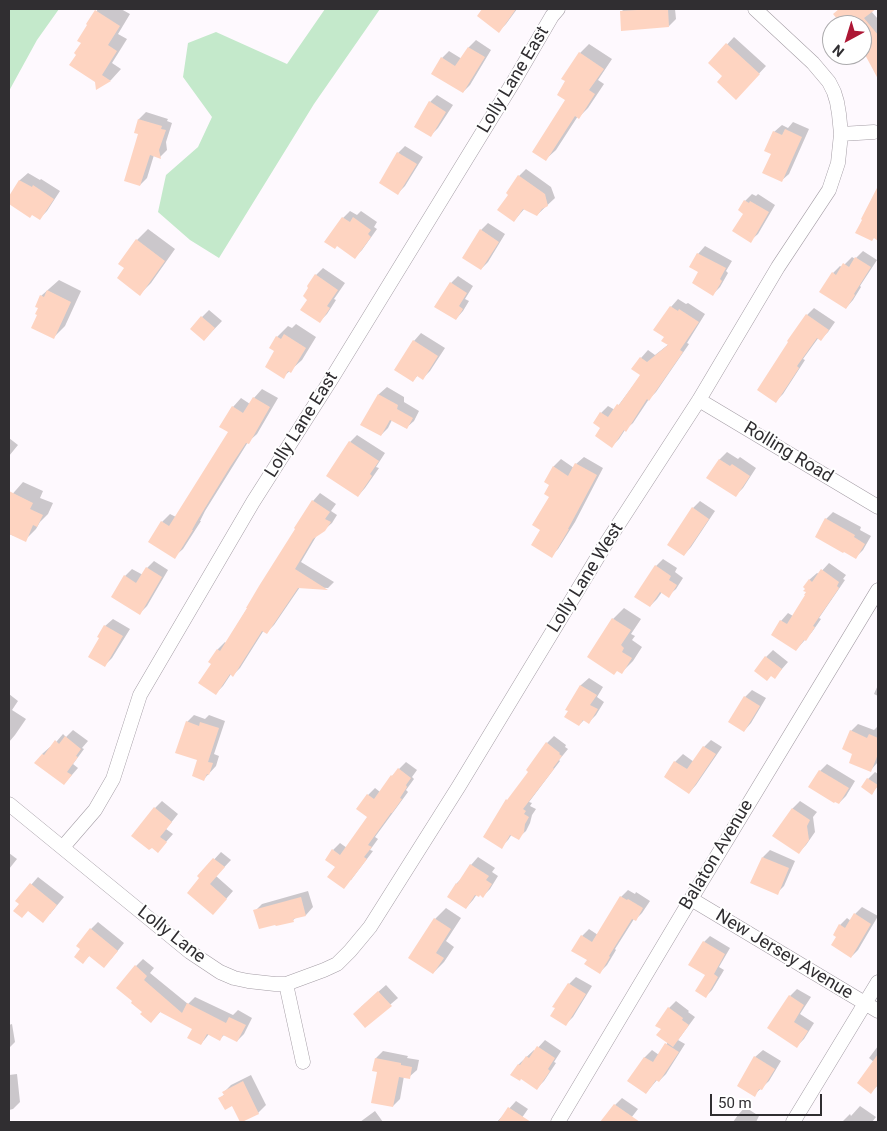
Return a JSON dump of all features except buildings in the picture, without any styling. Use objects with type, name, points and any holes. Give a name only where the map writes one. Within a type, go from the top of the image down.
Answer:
[{"type":"street","name":"Lolly Lane East","points":[[63,847],[95,810],[112,779],[140,695],[234,536],[558,9]]},
{"type":"street","name":"Lolly Lane West","points":[[286,984],[336,964],[370,928],[459,786],[605,545],[698,400],[778,267],[829,190],[838,163],[841,134],[837,102],[829,82],[813,63],[755,9]]},
{"type":"street","points":[[841,134],[874,132]]},
{"type":"street","name":"Rolling Road","points":[[698,400],[878,507]]},
{"type":"street","name":"Balaton Avenue","points":[[558,1122],[690,899],[878,590]]},
{"type":"street","name":"Lolly Lane","points":[[9,804],[205,963],[234,978],[286,984]]},
{"type":"street","name":"New Jersey Avenue","points":[[690,899],[878,1011]]},
{"type":"street","points":[[793,1122],[878,982]]},
{"type":"street","points":[[286,984],[303,1062]]},
{"type":"green space","points":[[9,9],[59,9],[37,40],[9,91]]},
{"type":"green space","points":[[325,9],[380,9],[314,104],[219,258],[190,240],[158,212],[166,175],[198,147],[212,117],[183,77],[188,43],[216,32],[287,64]]}]
